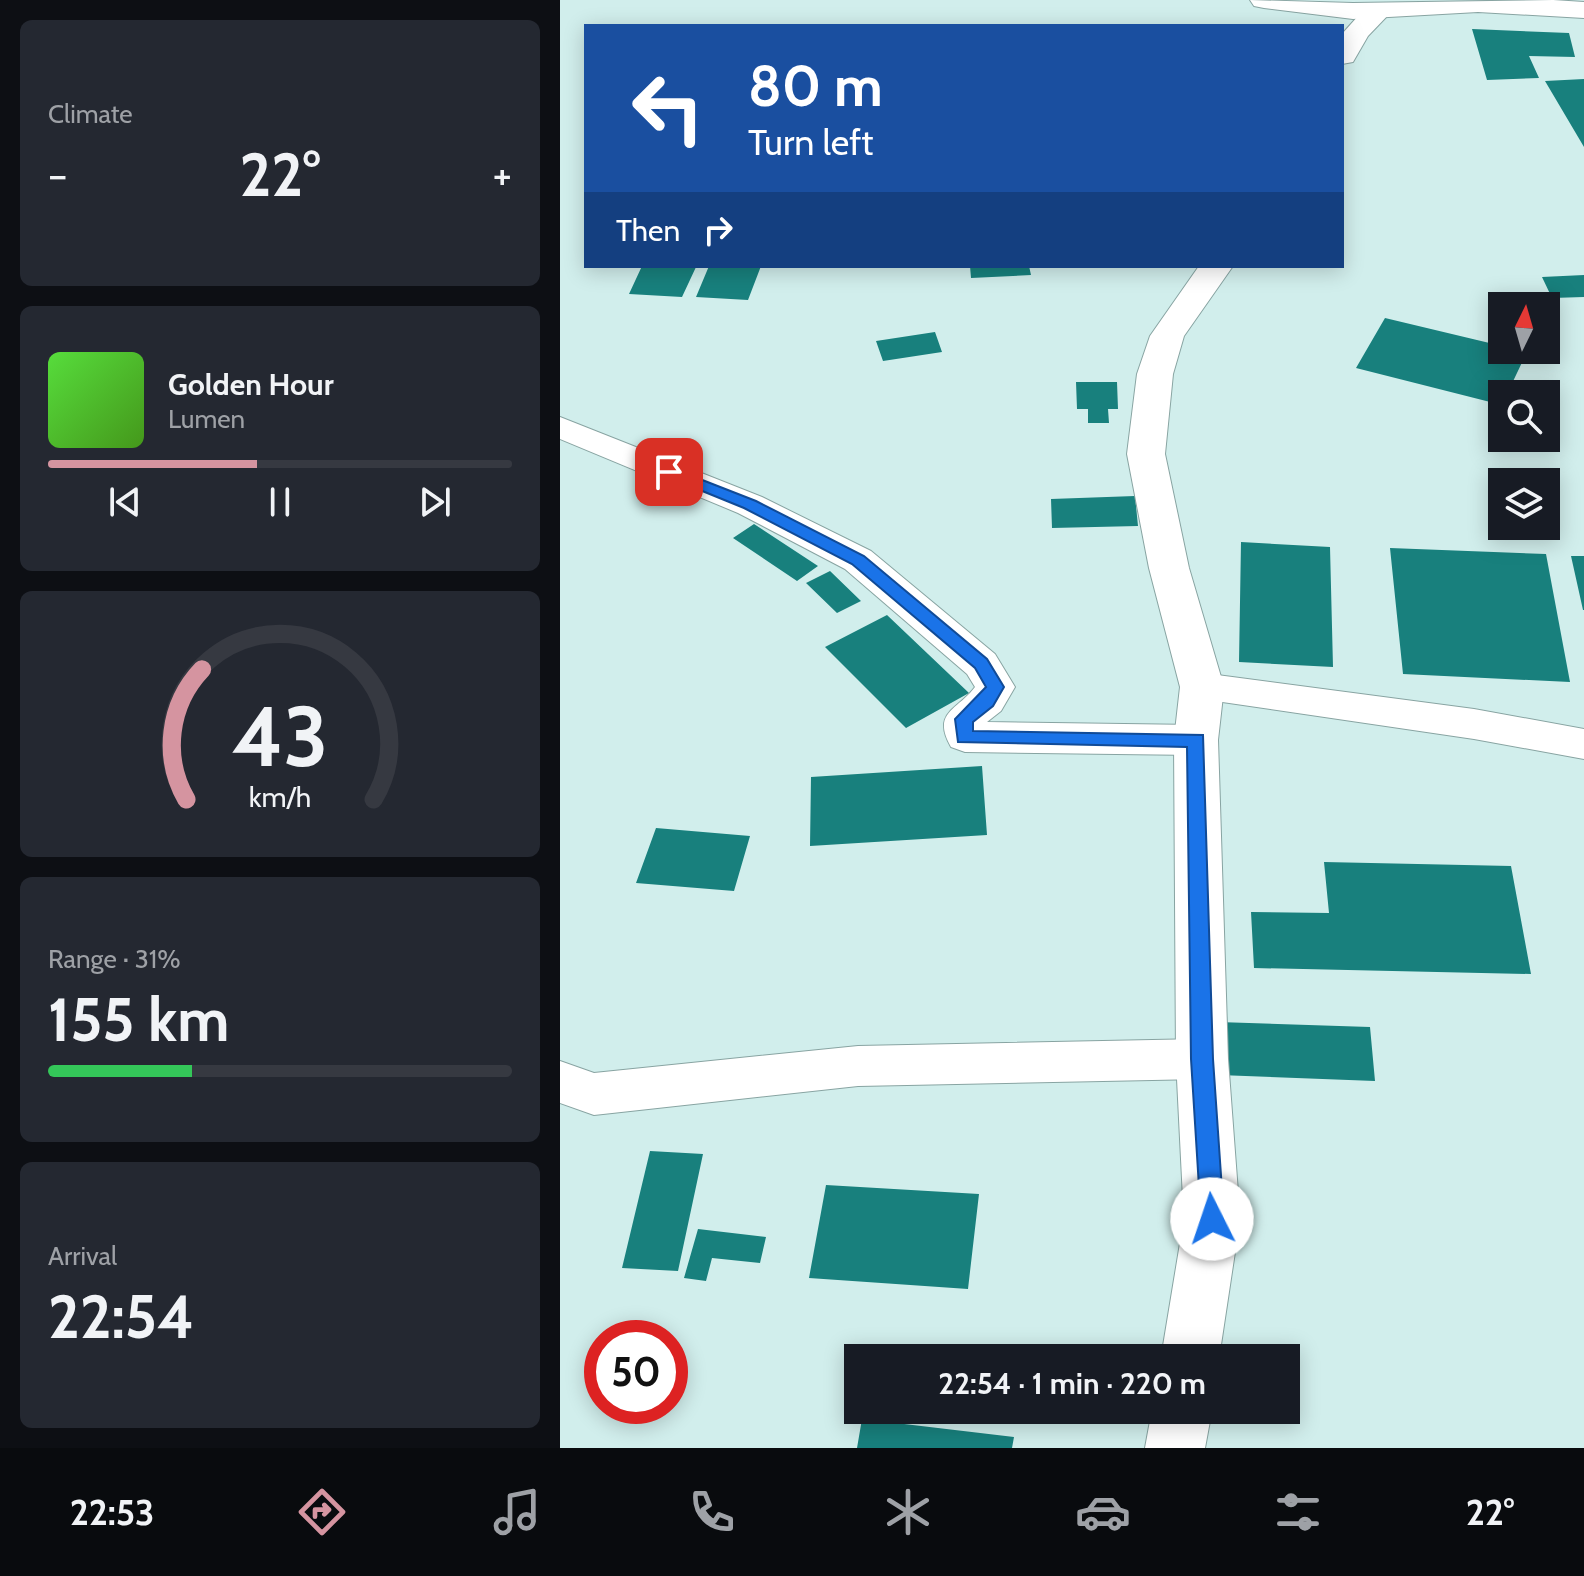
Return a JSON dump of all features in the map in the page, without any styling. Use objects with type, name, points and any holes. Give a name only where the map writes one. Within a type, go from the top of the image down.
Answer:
[{"type":"main road","points":[[1264,0],[1331,12],[1380,5],[1584,10]]},
{"type":"main road","points":[[1432,0],[1473,5]]},
{"type":"main road","points":[[1344,51],[1380,5]]},
{"type":"main road","points":[[1192,1344],[1212,1219],[1202,1059],[1196,740],[1202,687],[1169,568],[1146,454],[1150,398],[1167,336],[1215,268]]},
{"type":"main road","points":[[1175,1448],[1179,1424]]},
{"type":"street","points":[[560,427],[750,505],[858,560],[981,664],[995,687],[987,701],[964,719],[965,737],[1196,740]]},
{"type":"street","points":[[1202,687],[1474,724],[1584,744]]},
{"type":"street","points":[[560,1082],[594,1094],[858,1066],[1202,1059]]},
{"type":"building","points":[[1472,29],[1569,33],[1575,57],[1529,56],[1539,78],[1487,80]]},
{"type":"building","points":[[1584,79],[1584,147],[1545,81]]},
{"type":"building","points":[[641,268],[696,268],[682,297],[629,294]]},
{"type":"building","points":[[708,268],[760,268],[748,300],[696,297]]},
{"type":"building","points":[[970,268],[1029,268],[1031,275],[971,278]]},
{"type":"building","points":[[1584,275],[1584,297],[1560,298],[1560,292],[1549,292],[1542,277]]},
{"type":"building","points":[[1385,318],[1488,343],[1488,364],[1521,364],[1514,380],[1488,380],[1488,401],[1356,368]]},
{"type":"building","points":[[935,332],[942,352],[883,361],[876,341]]},
{"type":"building","points":[[1076,382],[1117,382],[1118,409],[1108,409],[1109,423],[1088,423],[1088,409],[1077,409]]},
{"type":"building","points":[[1135,496],[1138,526],[1052,528],[1051,499]]},
{"type":"building","points":[[754,524],[818,566],[797,581],[733,538]]},
{"type":"building","points":[[1241,542],[1330,547],[1333,667],[1239,662]]},
{"type":"building","points":[[1390,548],[1546,554],[1570,682],[1403,674]]},
{"type":"building","points":[[1571,556],[1584,556],[1584,610],[1583,610]]},
{"type":"building","points":[[830,571],[861,601],[837,613],[806,583]]},
{"type":"building","points":[[887,615],[969,693],[906,728],[825,647]]},
{"type":"building","points":[[982,766],[987,835],[810,846],[811,777]]},
{"type":"building","points":[[656,828],[750,836],[734,891],[636,883]]},
{"type":"building","points":[[1324,862],[1511,866],[1531,974],[1254,968],[1251,912],[1329,913]]},
{"type":"building","points":[[1218,1022],[1370,1027],[1375,1081],[1219,1075]]},
{"type":"building","points":[[650,1151],[703,1154],[678,1271],[622,1268]]},
{"type":"building","points":[[826,1185],[979,1194],[968,1289],[809,1278]]},
{"type":"building","points":[[698,1229],[766,1237],[760,1263],[712,1258],[706,1281],[684,1278]]},
{"type":"building","points":[[861,1424],[904,1424],[1014,1437],[1012,1448],[857,1448]]},
{"type":"route","points":[[669,472],[750,505],[858,560],[981,664],[995,687],[987,701],[964,719],[965,737],[1196,740],[1202,1059],[1212,1219]]}]
